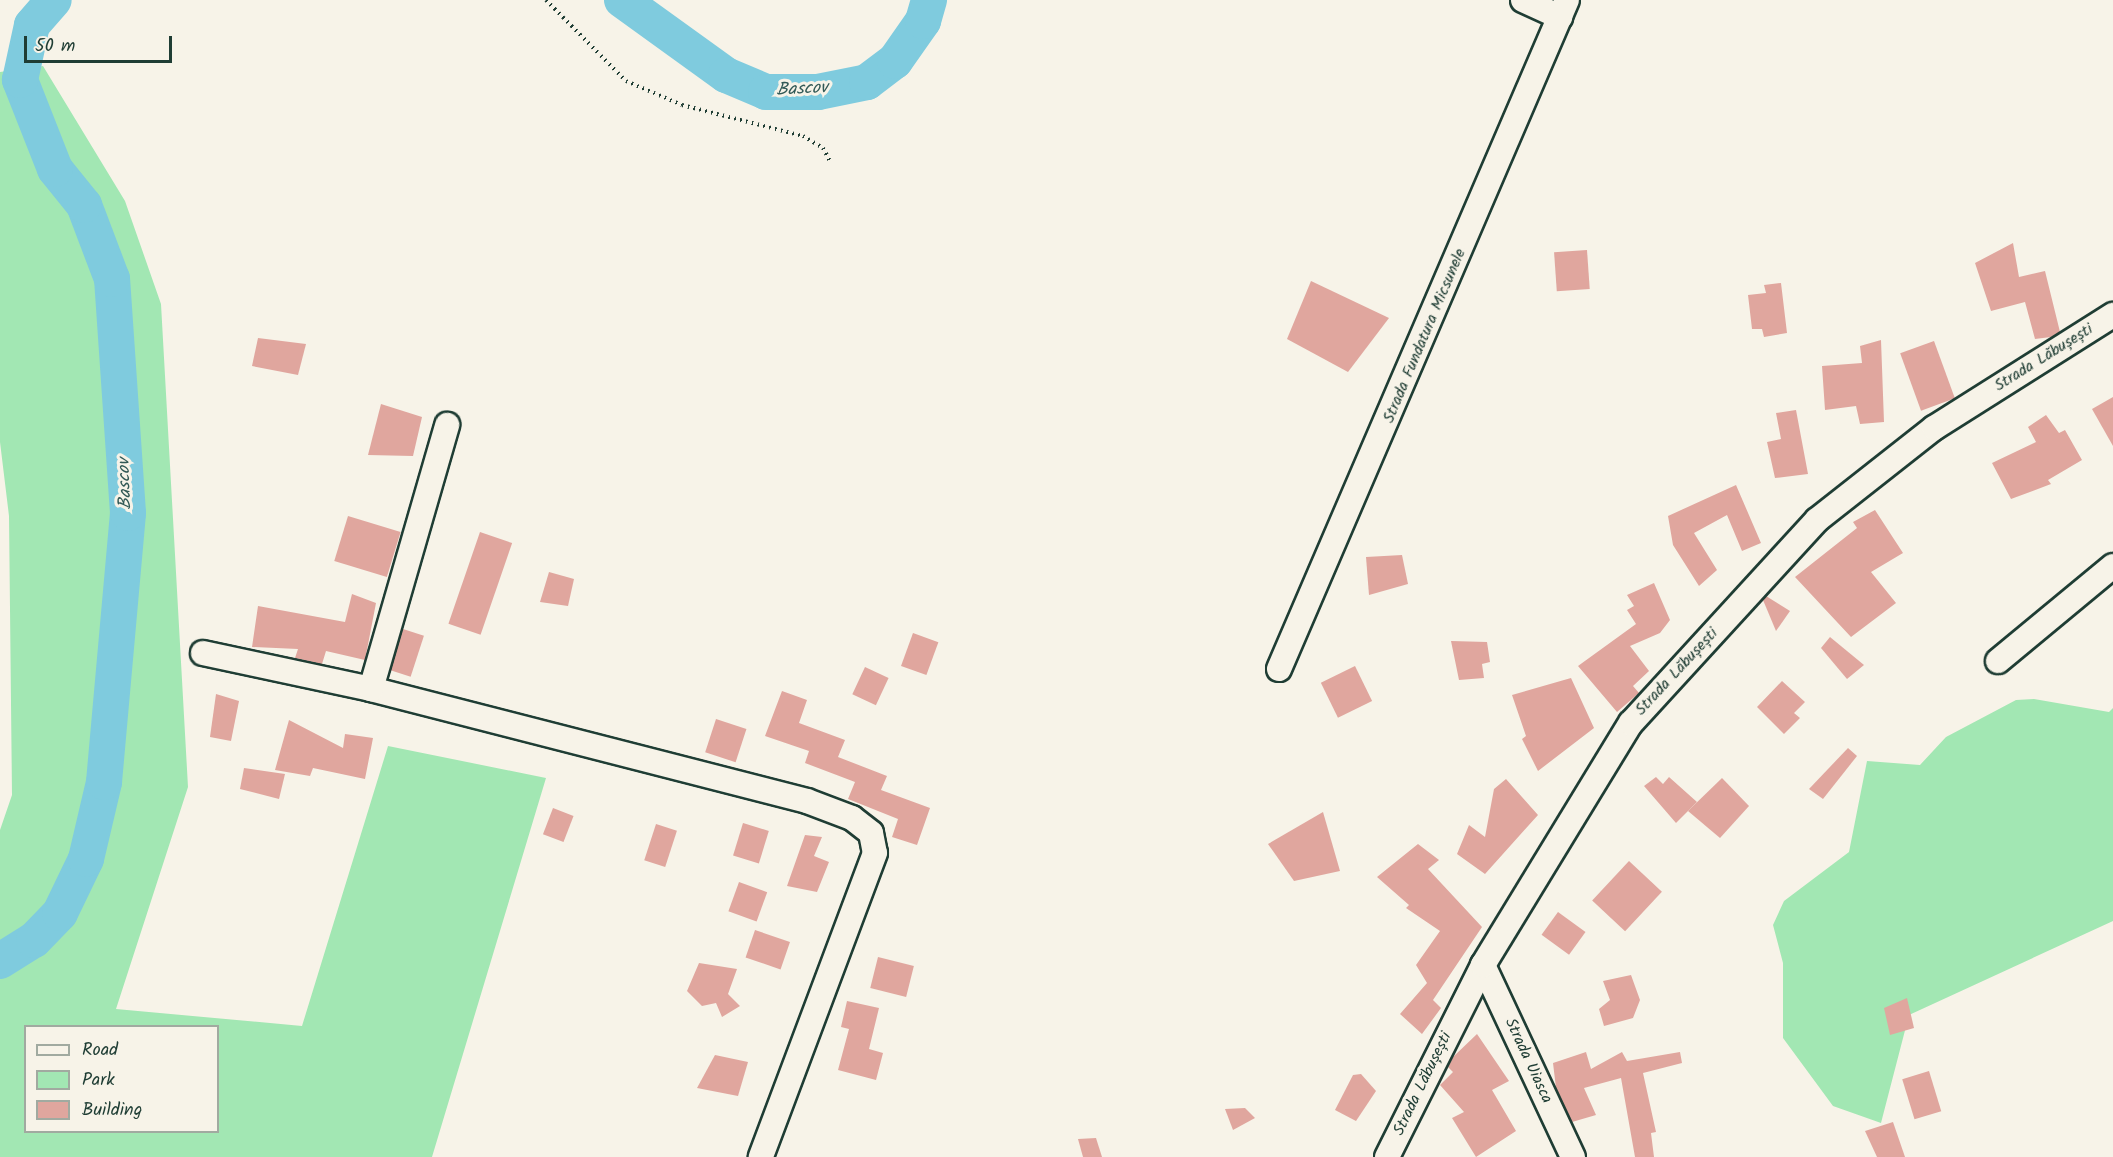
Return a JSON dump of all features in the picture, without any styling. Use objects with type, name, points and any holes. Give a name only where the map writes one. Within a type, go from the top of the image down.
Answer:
[{"type":"street","points":[[1522,0],[1564,8]]},
{"type":"street","name":"Strada Fundatura Micsunele","points":[[1279,669],[1564,8]]},
{"type":"street","name":"Strada Lăbușești","points":[[1387,1157],[1483,965],[1631,723],[1817,520],[1934,428],[2113,315]]},
{"type":"street","points":[[371,689],[447,425]]},
{"type":"street","points":[[1998,661],[2113,566]]},
{"type":"street","points":[[203,653],[371,689],[807,801],[852,818],[871,833],[875,854],[761,1157]]},
{"type":"street","name":"Strada Uiasca","points":[[1483,965],[1573,1157]]},
{"type":"path","points":[[546,0],[626,81],[682,105],[803,136],[823,148],[831,163]]},
{"type":"green space","points":[[43,66],[125,201],[161,304],[188,787],[116,1009],[302,1026],[388,746],[546,778],[432,1157],[0,1157],[0,830],[12,795],[9,516],[0,442],[0,72]]},
{"type":"green space","points":[[2034,699],[2109,712],[2113,708],[2113,921],[1909,1015],[1881,1123],[1833,1106],[1783,1038],[1783,963],[1773,925],[1784,901],[1849,852],[1867,761],[1920,765],[1946,737],[2016,700]]},
{"type":"building","points":[[2013,243],[2019,277],[2045,271],[2060,332],[2051,337],[2035,339],[2025,302],[1991,311],[1975,263]]},
{"type":"building","points":[[1587,250],[1590,289],[1557,291],[1554,252]]},
{"type":"building","points":[[1311,281],[1389,318],[1348,372],[1287,339]]},
{"type":"building","points":[[1781,283],[1787,333],[1764,337],[1762,329],[1752,329],[1748,295],[1766,293],[1764,285]]},
{"type":"building","points":[[258,338],[306,344],[298,375],[252,366]]},
{"type":"building","points":[[1881,340],[1884,422],[1860,424],[1856,406],[1825,410],[1822,366],[1862,363],[1860,346]]},
{"type":"building","points":[[1934,341],[1955,398],[1921,411],[1900,353]]},
{"type":"building","points":[[2113,397],[2113,446],[2092,409]]},
{"type":"building","points":[[381,404],[422,417],[413,456],[368,455]]},
{"type":"building","points":[[1796,410],[1808,474],[1775,478],[1767,442],[1781,439],[1776,413]]},
{"type":"building","points":[[2046,415],[2059,433],[2065,430],[2082,460],[2048,480],[2051,484],[2011,499],[1992,463],[2036,442],[2028,427]]},
{"type":"building","points":[[1736,485],[1761,543],[1742,551],[1727,515],[1694,533],[1717,570],[1699,586],[1673,545],[1668,516]]},
{"type":"building","points":[[1875,510],[1903,553],[1871,572],[1896,603],[1851,637],[1795,577],[1857,528],[1853,522]]},
{"type":"building","points":[[348,516],[401,532],[387,577],[334,561]]},
{"type":"building","points":[[480,532],[512,543],[481,635],[448,624]]},
{"type":"building","points":[[1402,555],[1408,584],[1369,595],[1366,557]]},
{"type":"building","points":[[549,572],[574,579],[568,606],[540,602]]},
{"type":"building","points":[[1654,583],[1670,620],[1660,633],[1630,646],[1649,671],[1633,686],[1639,693],[1617,712],[1578,666],[1636,624],[1627,610],[1634,606],[1627,595]]},
{"type":"building","points":[[352,594],[376,603],[365,660],[326,651],[322,664],[295,658],[298,649],[252,647],[258,606],[345,622]]},
{"type":"building","points":[[1766,596],[1790,611],[1776,631],[1763,600]]},
{"type":"building","points":[[403,629],[424,636],[411,677],[390,670]]},
{"type":"building","points":[[913,633],[938,642],[926,675],[901,666]]},
{"type":"building","points":[[1830,637],[1864,665],[1847,679],[1821,648]]},
{"type":"building","points":[[1451,641],[1487,642],[1490,662],[1482,664],[1484,678],[1459,680]]},
{"type":"building","points":[[1355,666],[1372,701],[1338,718],[1321,683]]},
{"type":"building","points":[[865,667],[889,678],[876,705],[852,694]]},
{"type":"building","points":[[1571,678],[1594,728],[1538,771],[1522,739],[1526,736],[1512,695]]},
{"type":"building","points":[[1782,681],[1805,702],[1794,713],[1800,718],[1784,734],[1757,707]]},
{"type":"building","points":[[782,691],[807,700],[799,723],[845,740],[838,757],[887,776],[881,790],[930,808],[917,845],[892,837],[898,819],[848,799],[855,782],[805,763],[809,751],[765,736]]},
{"type":"building","points":[[216,694],[239,701],[231,741],[210,737]]},
{"type":"building","points":[[716,719],[746,729],[736,762],[705,752]]},
{"type":"building","points":[[289,720],[343,748],[345,734],[373,738],[365,779],[313,768],[310,776],[275,770]]},
{"type":"building","points":[[1848,748],[1857,756],[1823,799],[1809,789]]},
{"type":"building","points":[[244,768],[285,774],[279,799],[240,789]]},
{"type":"building","points":[[1656,777],[1663,784],[1669,777],[1697,802],[1676,823],[1644,786]]},
{"type":"building","points":[[1722,778],[1749,806],[1720,838],[1688,811]]},
{"type":"building","points":[[1506,779],[1538,815],[1485,874],[1457,854],[1469,825],[1485,837],[1494,789]]},
{"type":"building","points":[[553,808],[574,816],[564,842],[543,834]]},
{"type":"building","points":[[1323,812],[1340,871],[1294,881],[1268,844]]},
{"type":"building","points":[[743,823],[769,831],[759,863],[733,856]]},
{"type":"building","points":[[656,824],[677,831],[665,867],[644,860]]},
{"type":"building","points":[[805,835],[822,837],[814,856],[829,862],[817,892],[787,886]]},
{"type":"building","points":[[1418,844],[1439,860],[1428,869],[1482,927],[1433,1000],[1441,1008],[1422,1034],[1400,1014],[1427,983],[1416,965],[1440,931],[1406,908],[1409,905],[1377,877]]},
{"type":"building","points":[[1629,861],[1662,892],[1625,931],[1592,900]]},
{"type":"building","points":[[739,882],[767,892],[757,921],[728,911]]},
{"type":"building","points":[[1558,912],[1586,932],[1569,955],[1542,935]]},
{"type":"building","points":[[755,930],[790,942],[781,969],[746,957]]},
{"type":"building","points":[[878,957],[914,966],[906,997],[870,988]]},
{"type":"building","points":[[699,963],[737,969],[728,994],[740,1006],[722,1017],[716,1003],[702,1006],[687,991]]},
{"type":"building","points":[[1631,975],[1640,1000],[1633,1018],[1604,1026],[1599,1009],[1610,1000],[1603,981]]},
{"type":"building","points":[[1907,998],[1914,1028],[1890,1035],[1884,1008]]},
{"type":"building","points":[[847,1001],[879,1008],[869,1049],[883,1053],[876,1080],[838,1070],[849,1029],[841,1027]]},
{"type":"building","points":[[1477,1034],[1509,1081],[1492,1090],[1516,1131],[1476,1157],[1452,1118],[1464,1112],[1440,1085],[1453,1072],[1448,1067],[1453,1057]]},
{"type":"building","points":[[1586,1052],[1591,1069],[1622,1052],[1627,1061],[1680,1052],[1682,1063],[1643,1073],[1656,1132],[1651,1133],[1654,1157],[1635,1157],[1621,1078],[1584,1088],[1596,1115],[1572,1122],[1556,1088],[1553,1063]]},
{"type":"building","points":[[715,1055],[748,1062],[738,1096],[697,1088]]},
{"type":"building","points":[[1929,1071],[1941,1111],[1915,1119],[1902,1079]]},
{"type":"building","points":[[1361,1074],[1376,1091],[1356,1121],[1335,1110],[1353,1075]]},
{"type":"building","points":[[1245,1108],[1255,1118],[1233,1130],[1225,1109]]},
{"type":"building","points":[[1893,1122],[1905,1157],[1877,1157],[1865,1131]]},
{"type":"building","points":[[1096,1138],[1102,1157],[1083,1157],[1078,1139]]},
{"type":"waterway","name":"Bascov","points":[[0,961],[34,940],[60,913],[86,859],[104,782],[128,513],[112,279],[84,205],[55,169],[20,80],[32,25],[54,0]]},
{"type":"waterway","name":"Bascov","points":[[622,0],[726,75],[766,92],[818,92],[867,82],[895,61],[923,21],[929,0]]}]
